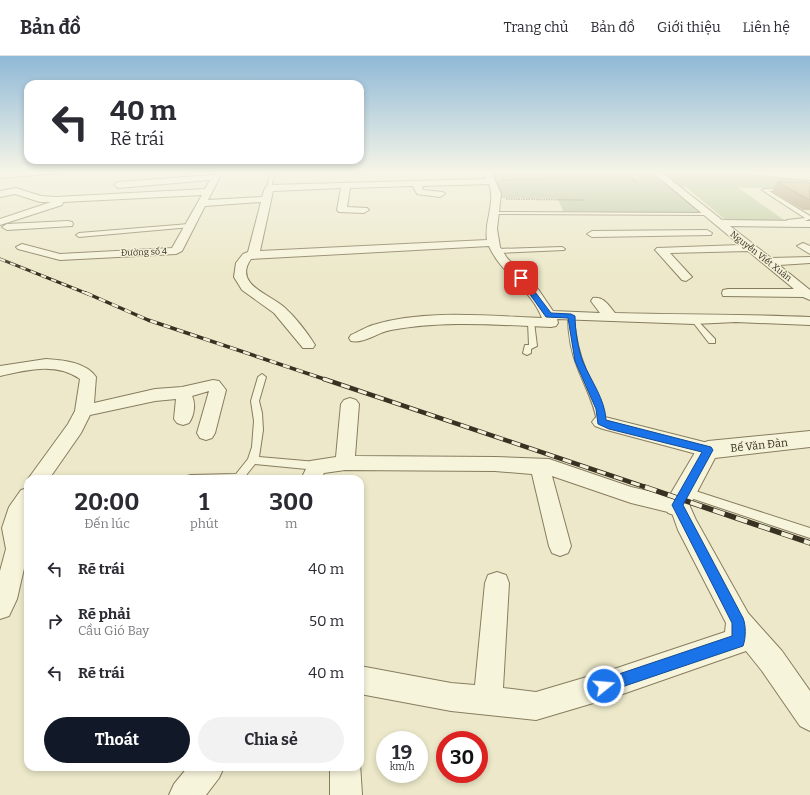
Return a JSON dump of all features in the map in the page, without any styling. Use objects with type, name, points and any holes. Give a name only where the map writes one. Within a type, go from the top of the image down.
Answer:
[{"type":"street","points":[[0,222],[51,205]]},
{"type":"street","name":"Đường số 4","points":[[22,247],[60,257],[176,251],[201,205]]},
{"type":"street","points":[[253,255],[265,205]]},
{"type":"street","points":[[343,205],[342,210],[364,210]]},
{"type":"street","points":[[356,338],[381,327],[411,323],[461,320],[551,323],[549,315],[495,247],[493,213],[495,205]]},
{"type":"street","name":"Nguyễn Viết Xuân","points":[[698,205],[808,294]]},
{"type":"street","points":[[715,219],[810,220]]},
{"type":"street","points":[[0,226],[68,224]]},
{"type":"street","points":[[592,234],[708,237],[734,234]]},
{"type":"street","points":[[308,345],[279,310],[246,287],[240,277],[242,263],[247,256],[495,247]]},
{"type":"street","points":[[686,277],[661,250],[752,248]]},
{"type":"street","points":[[768,262],[810,260]]},
{"type":"street","points":[[788,277],[803,277]]},
{"type":"street","points":[[728,293],[808,294]]},
{"type":"street","points":[[598,301],[611,317]]},
{"type":"street","points":[[549,315],[694,320],[736,318],[810,321]]},
{"type":"street","points":[[0,371],[42,364],[61,364],[80,371],[88,377],[84,411],[74,428],[41,475]]},
{"type":"street","points":[[84,411],[155,395],[182,393],[212,385],[218,390],[206,433]]},
{"type":"street","points":[[182,393],[186,401],[183,418]]},
{"type":"street","points":[[345,462],[350,404]]},
{"type":"street","points":[[601,422],[609,426],[707,452],[683,495]]},
{"type":"street","name":"Bế Văn Đàn","points":[[707,452],[810,440]]},
{"type":"street","points":[[314,473],[345,462],[496,464],[549,467],[631,495],[683,495]]},
{"type":"street","points":[[540,467],[560,546]]},
{"type":"street","points":[[683,495],[738,622],[772,661],[810,716]]},
{"type":"street","points":[[0,607],[5,599],[17,549],[13,528],[17,513],[24,502]]},
{"type":"street","points":[[488,701],[497,583]]},
{"type":"street","points":[[364,681],[451,697],[536,706],[617,682],[738,641],[738,622]]},
{"type":"street","points":[[185,795],[205,771]]},
{"type":"street","points":[[346,771],[346,795]]},
{"type":"lane","points":[[788,205],[810,220]]},
{"type":"lane","points":[[493,213],[715,219]]},
{"type":"lane","points":[[79,235],[189,226]]},
{"type":"lane","points":[[495,247],[562,249]]},
{"type":"lane","points":[[571,316],[571,324],[579,361],[601,409],[601,422]]},
{"type":"lane","points":[[694,320],[712,341]]},
{"type":"lane","points":[[527,352],[528,347],[534,346],[531,322]]},
{"type":"lane","points":[[240,475],[253,460],[257,443],[258,408],[255,401],[262,378]]},
{"type":"lane","points":[[253,460],[314,473]]},
{"type":"lane","points":[[683,495],[810,534]]},
{"type":"green space","points":[[561,205],[693,205],[702,214],[563,211]]},
{"type":"green space","points":[[708,205],[763,205],[787,222],[728,222]]},
{"type":"railway","points":[[0,259],[88,294]]},
{"type":"railway","points":[[86,293],[148,320],[327,380]]},
{"type":"railway","points":[[324,379],[648,488]]},
{"type":"railway","points":[[645,487],[810,543]]},
{"type":"route","points":[[521,278],[549,315],[571,316],[571,324],[579,361],[601,409],[601,422],[609,426],[708,450],[686,492],[677,505],[680,506],[686,523],[738,622],[738,641],[604,686]]}]
